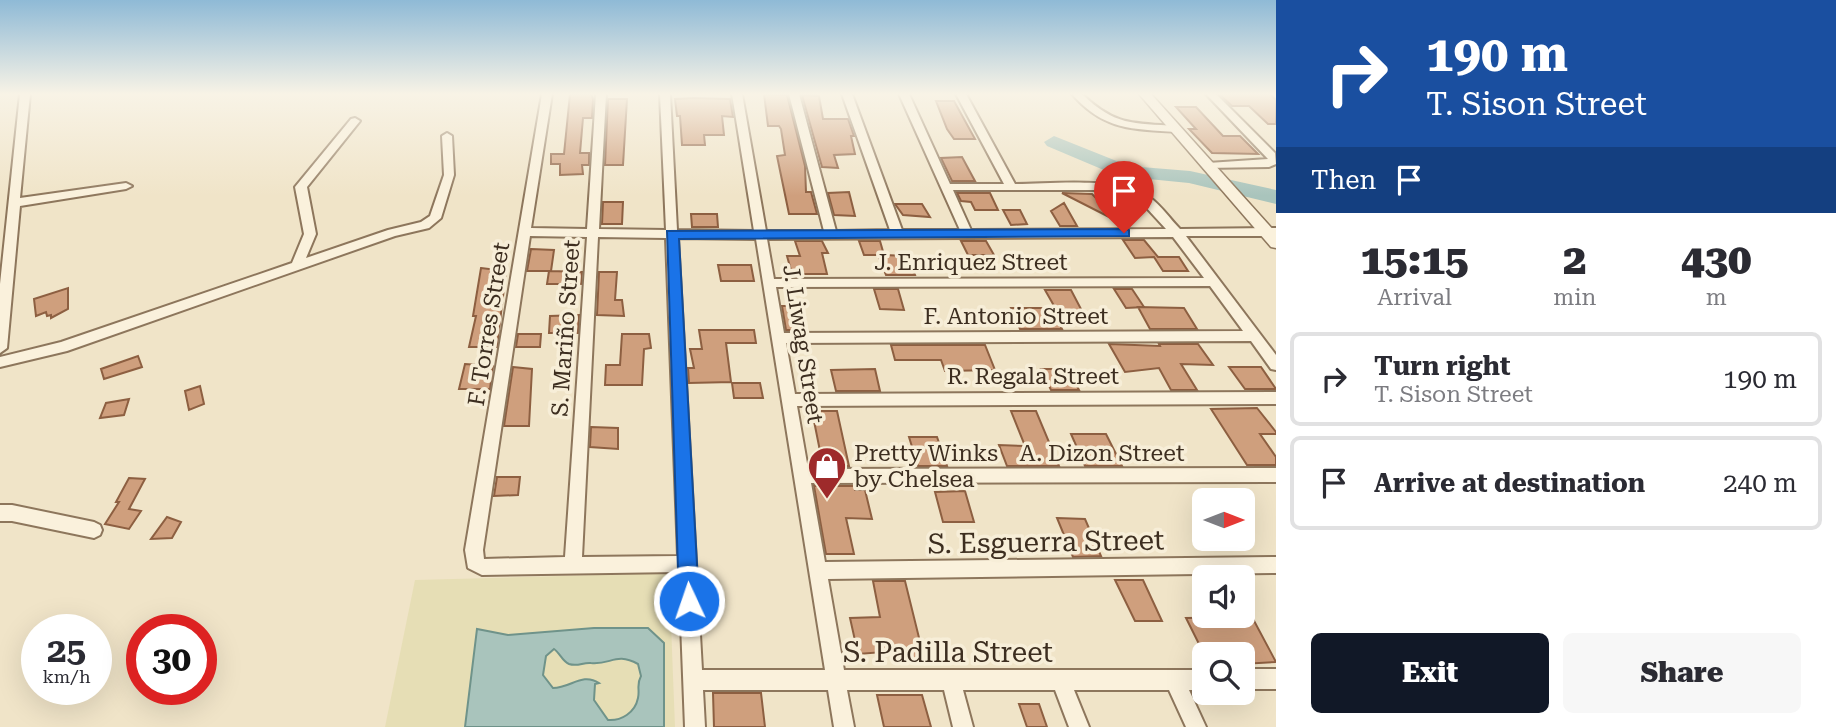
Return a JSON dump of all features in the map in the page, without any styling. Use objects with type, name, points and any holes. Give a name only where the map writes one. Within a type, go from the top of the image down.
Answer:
[{"type":"street","points":[[0,348],[22,128]]},
{"type":"street","points":[[296,268],[310,234],[301,187],[349,128]]},
{"type":"street","name":"F. Torres Street","points":[[542,128],[474,562],[482,567],[573,565]]},
{"type":"street","name":"S. Mariño Street","points":[[573,565],[599,128]]},
{"type":"street","points":[[667,128],[695,727]]},
{"type":"street","name":"J. Liwag Street","points":[[743,128],[844,727]]},
{"type":"street","points":[[803,128],[831,234]]},
{"type":"street","points":[[859,128],[897,233]]},
{"type":"street","points":[[919,128],[967,233]]},
{"type":"street","points":[[979,128],[1011,187]]},
{"type":"street","points":[[1163,128],[1176,129],[1273,236]]},
{"type":"street","points":[[1208,166],[1269,164],[1274,160],[1243,128]]},
{"type":"street","points":[[0,362],[62,347],[431,221],[449,175],[447,136]]},
{"type":"street","points":[[14,203],[126,186]]},
{"type":"street","points":[[946,187],[1100,187],[1132,193],[1153,206],[1177,233],[1276,366]]},
{"type":"street","points":[[525,232],[761,235],[1177,233],[1273,236]]},
{"type":"street","name":"J. Enriquez Street","points":[[770,283],[1214,282]]},
{"type":"street","name":"F. Antonio Street","points":[[779,338],[1254,336]]},
{"type":"street","name":"R. Regala Street","points":[[790,400],[1276,398]]},
{"type":"street","name":"A. Dizon Street","points":[[801,476],[1276,475]]},
{"type":"street","points":[[0,513],[12,513],[94,530]]},
{"type":"street","points":[[573,565],[687,564]]},
{"type":"street","name":"S. Esguerra Street","points":[[816,571],[1276,565]]},
{"type":"street","points":[[951,679],[963,727]]},
{"type":"street","points":[[1255,680],[1276,679]]},
{"type":"street","name":"S. Padilla Street","points":[[692,680],[1192,680]]},
{"type":"street","points":[[1061,680],[1079,727]]},
{"type":"street","points":[[1175,680],[1196,727]]},
{"type":"shaded area","points":[[669,573],[675,727],[385,727],[415,580]]},
{"type":"water","points":[[594,628],[648,628],[664,643],[664,727],[465,727],[477,629],[508,635]],"holes":[[[554,649],[572,665],[619,659],[638,664],[641,676],[638,698],[631,712],[618,719],[608,720],[594,700],[595,684],[599,683],[593,680],[587,679],[553,688],[543,675],[546,656]]]},
{"type":"building","points":[[567,128],[582,128],[580,153],[589,153],[589,165],[582,165],[583,174],[560,175],[560,164],[551,164],[551,154],[564,154]]},
{"type":"building","points":[[607,128],[625,128],[623,165],[605,165]]},
{"type":"building","points":[[681,128],[723,128],[724,135],[704,135],[705,145],[682,145]]},
{"type":"building","points":[[795,128],[805,166],[806,192],[811,192],[817,214],[789,214],[777,156],[785,155],[781,129]]},
{"type":"building","points":[[811,128],[851,128],[855,154],[834,155],[838,168],[822,167]]},
{"type":"building","points":[[969,128],[975,139],[954,139],[947,129]]},
{"type":"building","points":[[1215,128],[1223,136],[1240,136],[1258,154],[1212,153],[1189,129]]},
{"type":"building","points":[[962,157],[975,181],[952,181],[941,158]]},
{"type":"building","points":[[849,192],[855,216],[834,215],[828,193]]},
{"type":"building","points":[[957,193],[990,193],[998,210],[975,210],[971,202],[961,201]]},
{"type":"building","points":[[1062,193],[1092,194],[1115,217],[1113,219]]},
{"type":"building","points":[[603,202],[623,202],[622,224],[602,224]]},
{"type":"building","points":[[1064,203],[1077,226],[1060,226],[1051,211]]},
{"type":"building","points":[[895,204],[922,204],[930,217],[903,215]]},
{"type":"building","points":[[1003,210],[1020,210],[1027,224],[1011,225]]},
{"type":"building","points":[[691,214],[717,214],[718,227],[692,227]]},
{"type":"building","points":[[1123,240],[1144,240],[1158,257],[1179,257],[1188,271],[1163,271],[1154,257],[1135,258]]},
{"type":"building","points":[[795,241],[822,241],[828,253],[822,253],[827,274],[792,274],[787,256],[800,256]]},
{"type":"building","points":[[859,241],[880,241],[884,255],[908,256],[915,275],[886,275],[878,255],[864,255]]},
{"type":"building","points":[[961,241],[986,241],[994,255],[968,255]]},
{"type":"building","points":[[531,249],[554,250],[551,271],[582,272],[581,284],[547,284],[549,271],[527,271]]},
{"type":"building","points":[[718,265],[751,265],[754,281],[721,281]]},
{"type":"building","points":[[481,268],[506,271],[497,347],[469,347],[476,316],[473,316]]},
{"type":"building","points":[[599,272],[617,272],[615,300],[622,300],[624,316],[597,315]]},
{"type":"building","points":[[68,288],[68,309],[51,318],[46,312],[36,316],[34,299]]},
{"type":"building","points":[[874,289],[898,289],[904,310],[880,309]]},
{"type":"building","points":[[1114,289],[1132,289],[1144,307],[1126,308]]},
{"type":"building","points":[[1045,290],[1071,290],[1082,311],[1057,311]]},
{"type":"building","points":[[782,306],[799,306],[804,330],[786,330]]},
{"type":"building","points":[[1138,307],[1184,308],[1197,329],[1150,329]]},
{"type":"building","points":[[1011,308],[1052,308],[1062,329],[1020,329]]},
{"type":"building","points":[[579,315],[578,333],[549,333],[550,316]]},
{"type":"building","points":[[699,330],[754,330],[756,343],[726,343],[731,382],[689,383],[688,368],[694,368],[690,349],[702,349]]},
{"type":"building","points":[[518,334],[541,334],[540,347],[516,347]]},
{"type":"building","points":[[622,334],[649,334],[651,348],[644,349],[642,385],[605,385],[606,365],[620,365]]},
{"type":"building","points":[[1109,344],[1198,344],[1213,365],[1181,364],[1197,390],[1171,390],[1159,368],[1125,372]]},
{"type":"building","points":[[891,345],[985,345],[995,370],[945,371],[941,360],[895,360]]},
{"type":"building","points":[[138,356],[142,367],[104,379],[101,369]]},
{"type":"building","points":[[465,364],[493,366],[490,389],[459,389]]},
{"type":"building","points":[[513,367],[532,369],[529,426],[504,426]]},
{"type":"building","points":[[1229,367],[1261,367],[1276,389],[1245,389]]},
{"type":"building","points":[[875,369],[880,391],[836,391],[831,370]]},
{"type":"building","points":[[1041,369],[1068,369],[1079,390],[1051,390]]},
{"type":"building","points":[[732,383],[760,383],[763,398],[734,398]]},
{"type":"building","points":[[200,386],[204,404],[189,410],[185,391]]},
{"type":"building","points":[[129,399],[124,415],[100,418],[106,403]]},
{"type":"building","points":[[1257,408],[1276,432],[1260,434],[1276,457],[1276,465],[1247,465],[1211,409]]},
{"type":"building","points":[[812,411],[837,411],[849,466],[823,466]]},
{"type":"building","points":[[1011,411],[1036,411],[1059,466],[1007,466],[999,445],[1025,446]]},
{"type":"building","points":[[591,427],[618,428],[618,449],[590,447]]},
{"type":"building","points":[[1071,434],[1106,434],[1122,466],[1085,466]]},
{"type":"building","points":[[909,437],[937,437],[947,466],[918,466]]},
{"type":"building","points":[[497,477],[520,477],[518,495],[494,496]]},
{"type":"building","points":[[129,478],[145,479],[129,509],[141,511],[129,529],[105,524],[119,502],[116,502]]},
{"type":"building","points":[[814,486],[854,486],[855,490],[865,490],[872,519],[846,518],[854,554],[826,554]]},
{"type":"building","points":[[965,491],[974,522],[943,522],[935,492]]},
{"type":"building","points":[[167,517],[181,522],[172,538],[151,539]]},
{"type":"building","points":[[1057,518],[1085,519],[1101,556],[1073,557]]},
{"type":"building","points":[[1115,580],[1143,580],[1162,621],[1135,621]]},
{"type":"building","points":[[873,581],[905,581],[925,662],[898,663],[896,651],[858,654],[850,618],[880,617]]},
{"type":"building","points":[[1186,618],[1192,618],[1192,628],[1255,628],[1255,623],[1276,662],[1255,663],[1255,642],[1198,642]]},
{"type":"building","points":[[713,693],[761,693],[765,727],[714,727]]},
{"type":"building","points":[[877,695],[922,695],[931,727],[884,727]]},
{"type":"building","points":[[1019,704],[1039,704],[1047,727],[1027,727]]},
{"type":"waterway","points":[[1054,142],[1125,172],[1190,177],[1221,186]]},
{"type":"waterway","points":[[1228,186],[1276,197]]},
{"type":"place","name":"Pretty Winks by Chelsea","points":[[827,500]]},
{"type":"route","points":[[689,601],[672,234],[1124,233]]}]
